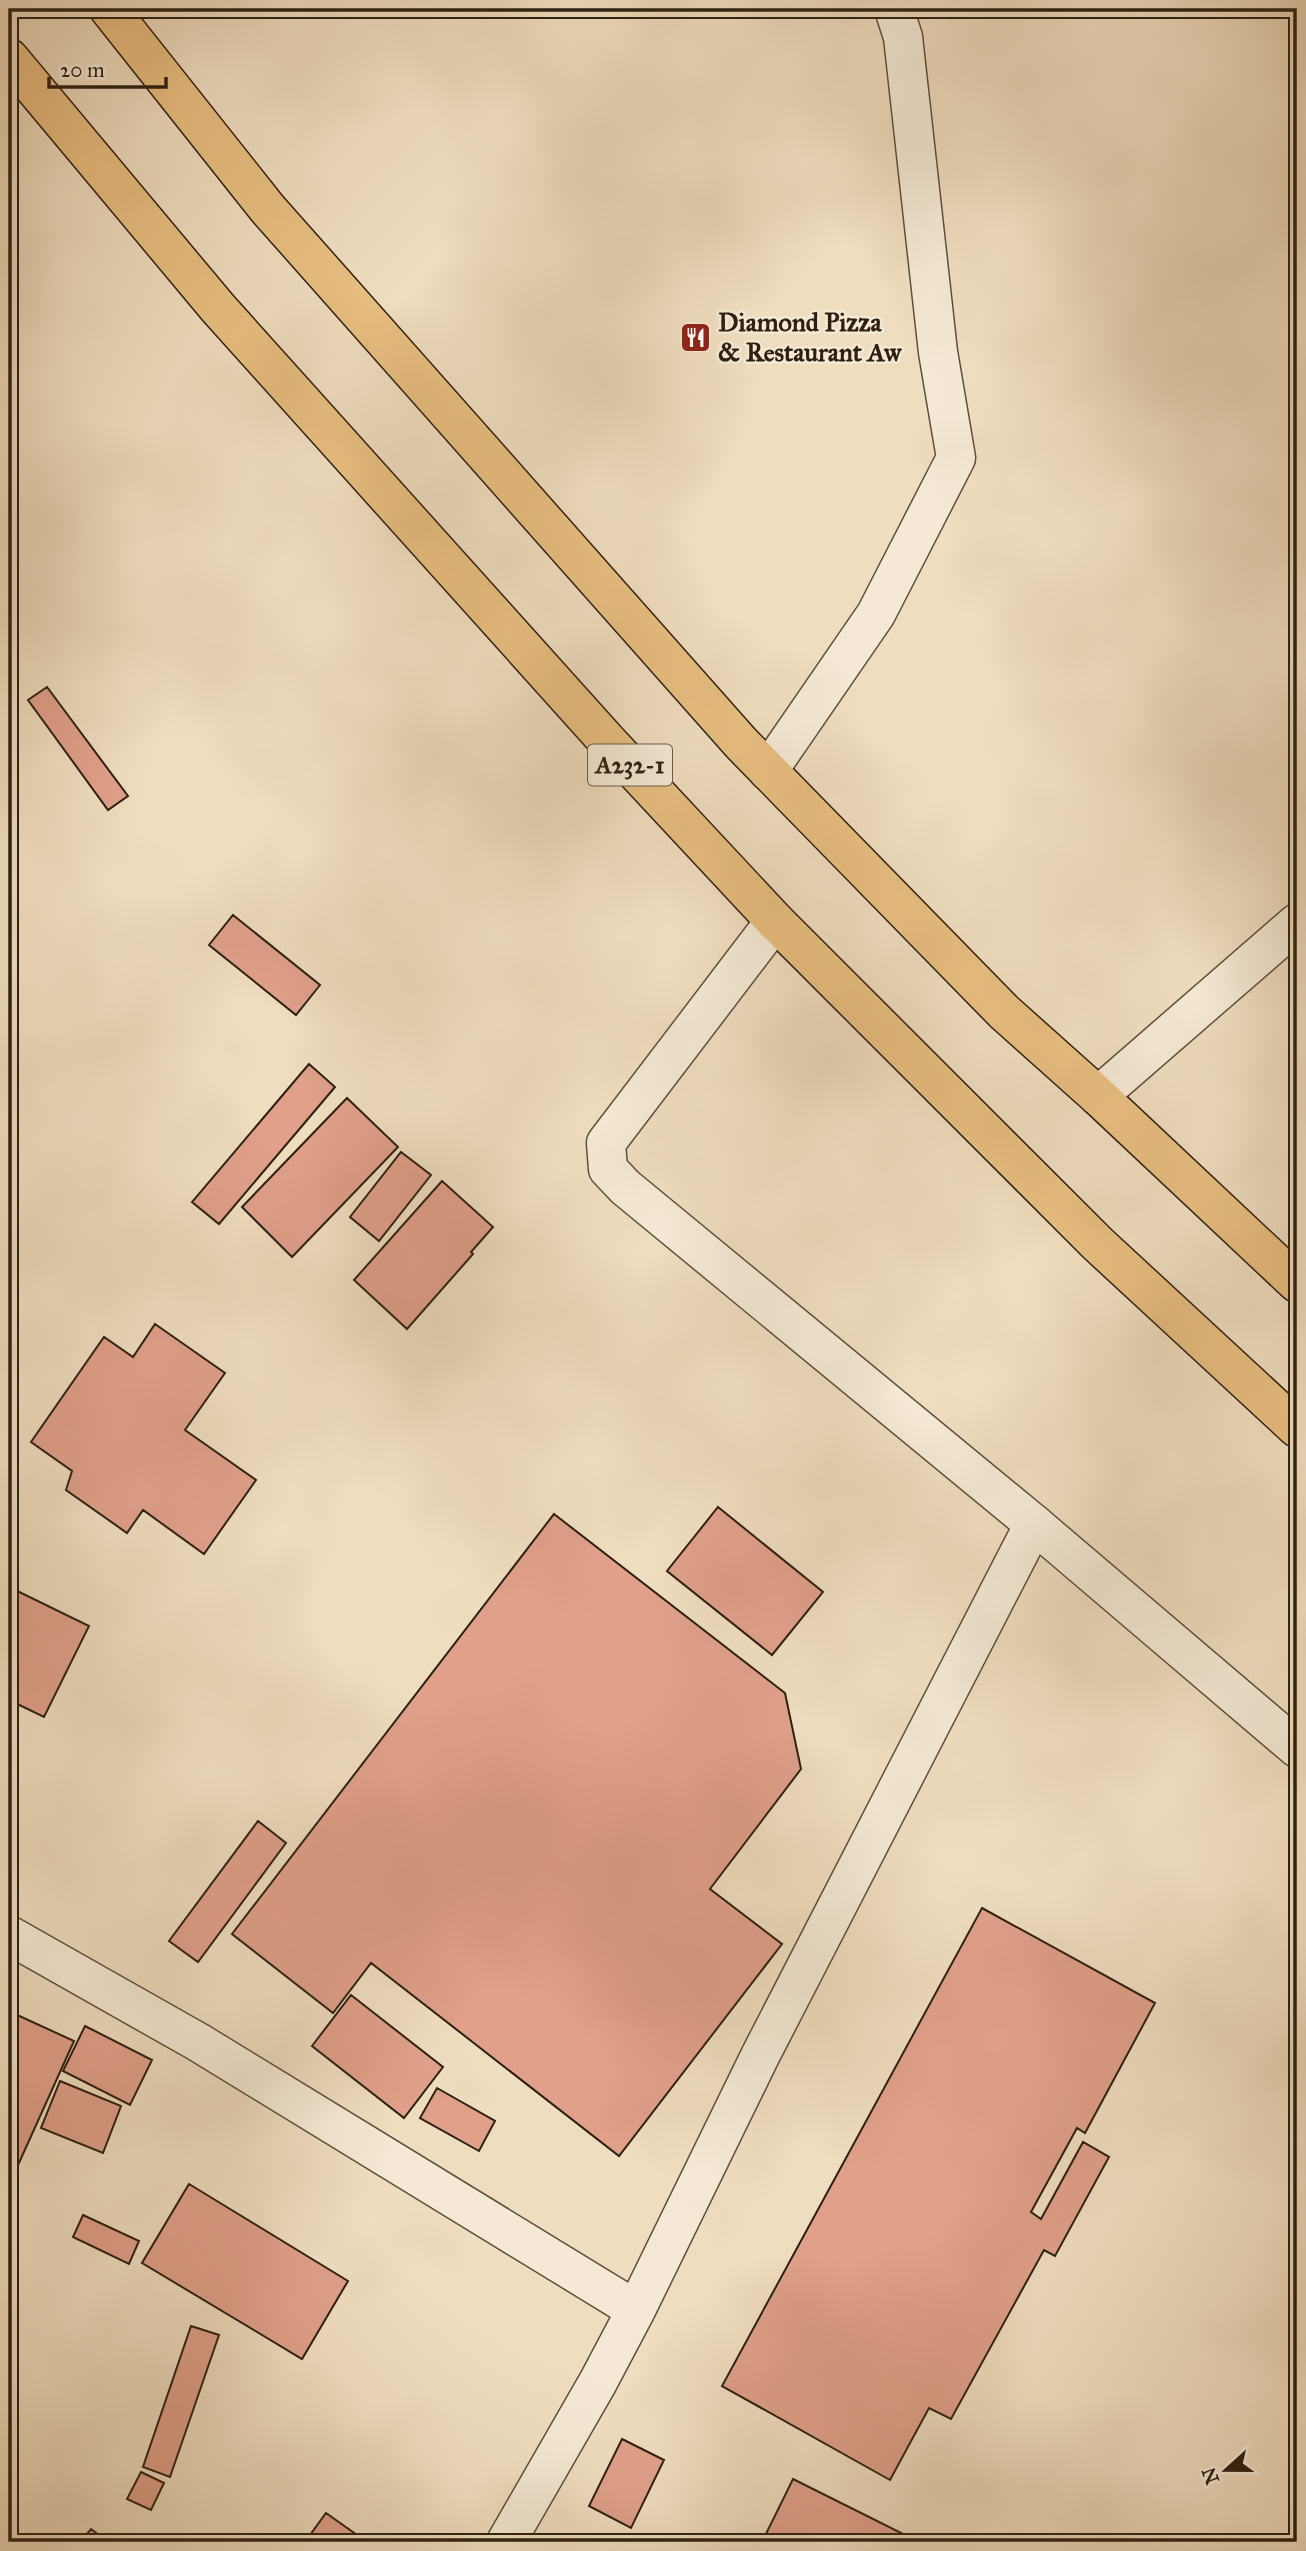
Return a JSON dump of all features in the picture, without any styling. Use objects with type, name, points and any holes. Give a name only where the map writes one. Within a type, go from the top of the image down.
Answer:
[{"type":"highway","points":[[109,9],[267,208],[741,743],[1004,1012],[1098,1096],[1297,1283]]},
{"type":"highway","name":"A232-1","points":[[9,58],[218,308],[608,742],[775,921],[1098,1244],[1297,1428]]},
{"type":"street","points":[[768,771],[876,614],[956,458],[938,352],[903,37],[894,9]]},
{"type":"street","points":[[775,921],[606,1143],[608,1169],[625,1187],[727,1273],[1034,1524],[1297,1748]]},
{"type":"street","points":[[1098,1096],[1297,923]]},
{"type":"street","points":[[506,2542],[636,2311],[760,2056],[1034,1524]]},
{"type":"street","points":[[9,1935],[198,2042],[636,2311]]},
{"type":"building","points":[[47,687],[128,796],[108,810],[28,700]]},
{"type":"building","points":[[233,915],[320,985],[296,1015],[209,945]]},
{"type":"building","points":[[309,1064],[335,1087],[219,1224],[192,1202]]},
{"type":"building","points":[[347,1098],[398,1147],[292,1257],[242,1207]]},
{"type":"building","points":[[401,1152],[431,1175],[379,1241],[350,1217]]},
{"type":"building","points":[[442,1181],[493,1227],[471,1252],[473,1254],[407,1329],[354,1280]]},
{"type":"building","points":[[155,1324],[225,1373],[185,1430],[256,1480],[204,1554],[143,1510],[127,1533],[66,1490],[72,1471],[31,1442],[104,1337],[133,1357]]},
{"type":"building","points":[[718,1507],[823,1592],[772,1655],[667,1571]]},
{"type":"building","points":[[554,1514],[785,1693],[801,1769],[710,1889],[782,1944],[619,2156],[371,1963],[333,2013],[232,1934]]},
{"type":"building","points":[[9,1587],[89,1626],[44,1717],[9,1700]]},
{"type":"building","points":[[258,1821],[286,1843],[198,1962],[169,1941]]},
{"type":"building","points":[[982,1908],[1155,2003],[1085,2133],[1077,2128],[1031,2212],[1041,2219],[1083,2142],[1109,2157],[1055,2256],[1044,2250],[951,2419],[929,2408],[890,2480],[722,2386]]},
{"type":"building","points":[[351,1995],[443,2067],[404,2118],[312,2046]]},
{"type":"building","points":[[15,2014],[74,2041],[14,2174],[9,2171],[9,2029]]},
{"type":"building","points":[[85,2026],[152,2060],[130,2105],[63,2071]]},
{"type":"building","points":[[60,2081],[121,2106],[103,2153],[41,2128]]},
{"type":"building","points":[[437,2088],[495,2121],[479,2151],[420,2118]]},
{"type":"building","points":[[189,2184],[348,2281],[302,2359],[142,2263]]},
{"type":"building","points":[[83,2215],[139,2241],[129,2264],[73,2237]]},
{"type":"building","points":[[191,2326],[219,2335],[170,2477],[143,2467]]},
{"type":"building","points":[[622,2439],[664,2460],[631,2528],[589,2506]]},
{"type":"building","points":[[141,2472],[164,2483],[151,2510],[127,2499]]},
{"type":"building","points":[[793,2479],[919,2542],[762,2542]]},
{"type":"building","points":[[326,2513],[367,2542],[305,2542]]},
{"type":"building","points":[[91,2529],[108,2542],[80,2542]]},
{"type":"place","name":"Diamond Pizza & Restaurant Aw","points":[[695,337]]}]
